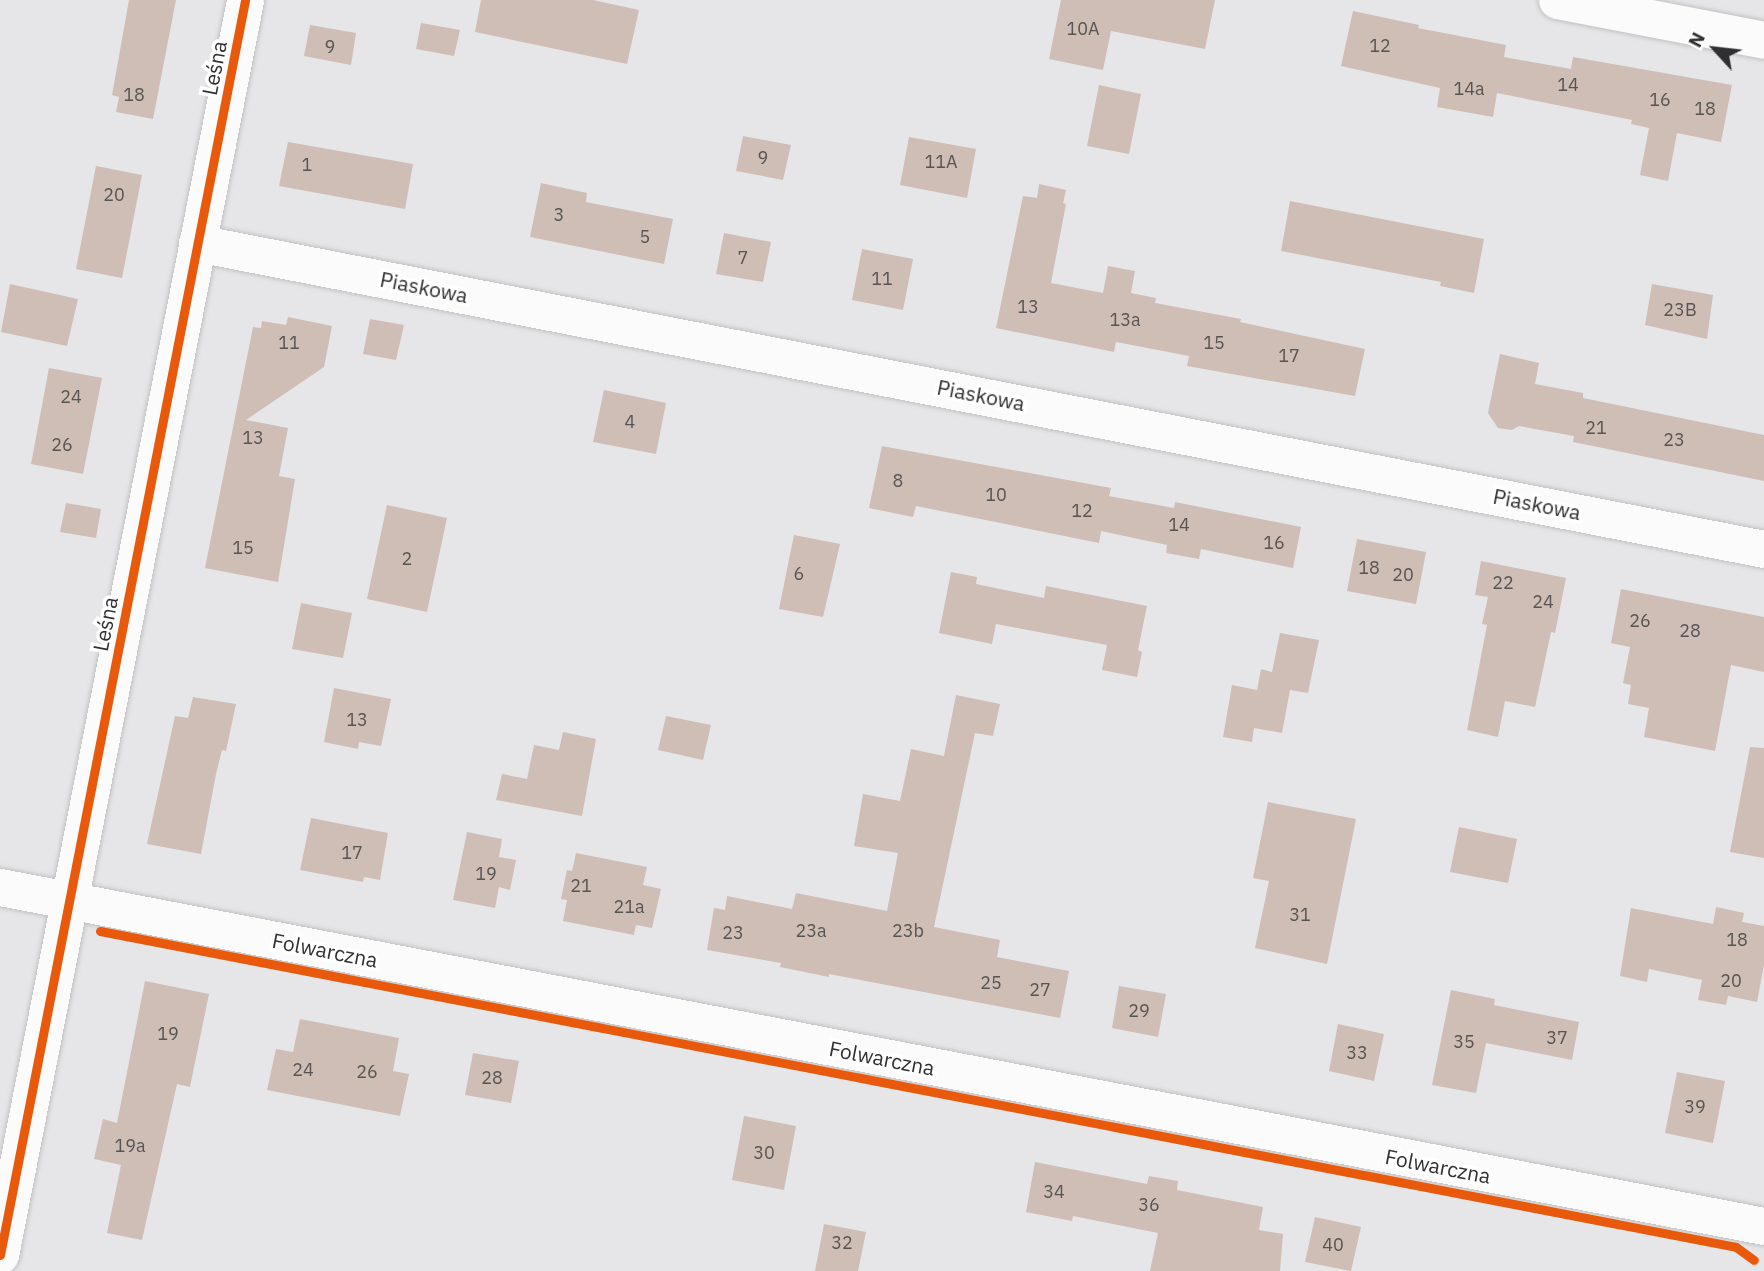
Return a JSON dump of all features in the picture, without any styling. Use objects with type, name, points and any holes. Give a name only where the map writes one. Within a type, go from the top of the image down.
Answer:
[{"type":"street","name":"Leśna","points":[[0,1255],[245,0]]},
{"type":"street","points":[[1557,0],[1764,40]]},
{"type":"street","name":"Piaskowa","points":[[197,243],[1764,549]]},
{"type":"street","name":"Folwarczna","points":[[0,887],[1764,1226]]},
{"type":"building","points":[[129,0],[176,0],[153,119],[116,112],[119,97],[112,95]]},
{"type":"building","points":[[481,0],[593,0],[639,10],[627,64],[475,32]]},
{"type":"building","points":[[1061,0],[1215,0],[1205,49],[1111,31],[1103,70],[1049,59]]},
{"type":"building","points":[[1353,11],[1419,25],[1418,28],[1506,45],[1504,57],[1571,69],[1573,57],[1732,85],[1721,142],[1677,133],[1668,181],[1640,175],[1649,128],[1631,124],[1632,120],[1497,93],[1493,117],[1437,107],[1440,88],[1341,66]]},
{"type":"building","points":[[421,23],[460,30],[454,56],[416,49]]},
{"type":"building","points":[[310,25],[356,33],[351,65],[304,56]]},
{"type":"building","points":[[1099,85],[1141,94],[1129,154],[1087,146]]},
{"type":"building","points":[[743,136],[791,145],[783,180],[736,171]]},
{"type":"building","points":[[909,137],[976,149],[967,198],[900,185]]},
{"type":"building","points":[[288,142],[413,164],[405,209],[279,186]]},
{"type":"building","points":[[96,166],[142,175],[122,278],[76,269]]},
{"type":"building","points":[[541,183],[587,193],[586,202],[673,219],[664,264],[530,237]]},
{"type":"building","points":[[1039,184],[1066,190],[1063,203],[1066,204],[1051,283],[1103,293],[1108,266],[1135,271],[1131,293],[1156,298],[1155,303],[1241,319],[1240,322],[1365,349],[1355,396],[1187,366],[1189,356],[1116,342],[1114,352],[996,328],[1023,196],[1037,198]]},
{"type":"building","points":[[1290,201],[1484,239],[1474,293],[1440,286],[1441,282],[1281,251]]},
{"type":"building","points":[[724,233],[771,242],[763,282],[716,274]]},
{"type":"building","points":[[862,249],[913,259],[903,310],[852,300]]},
{"type":"building","points":[[10,284],[78,299],[67,346],[1,332]]},
{"type":"building","points":[[1652,284],[1713,295],[1707,339],[1645,325]]},
{"type":"building","points":[[288,317],[332,326],[324,367],[246,420],[288,428],[279,476],[295,479],[278,582],[205,568],[253,327],[261,328],[262,321],[286,325]]},
{"type":"building","points":[[370,319],[404,325],[396,360],[363,354]]},
{"type":"building","points":[[1500,354],[1539,363],[1535,384],[1583,393],[1583,398],[1764,435],[1764,481],[1573,442],[1574,436],[1519,426],[1512,430],[1498,428],[1488,413]]},
{"type":"building","points":[[49,368],[102,378],[83,474],[31,464]]},
{"type":"building","points":[[604,390],[666,403],[656,454],[593,442]]},
{"type":"building","points":[[882,446],[1111,488],[1109,496],[1174,508],[1175,502],[1301,527],[1293,568],[1201,549],[1199,559],[1166,553],[1167,545],[1101,531],[1099,543],[916,506],[913,517],[869,508]]},
{"type":"building","points":[[66,503],[101,509],[96,538],[60,532]]},
{"type":"building","points":[[387,505],[447,518],[427,612],[367,599]]},
{"type":"building","points":[[794,535],[840,544],[823,617],[779,609]]},
{"type":"building","points":[[1357,539],[1426,552],[1416,604],[1347,591]]},
{"type":"building","points":[[1481,561],[1566,578],[1555,633],[1551,632],[1535,707],[1505,701],[1498,737],[1467,730],[1487,625],[1482,624],[1488,597],[1475,595]]},
{"type":"building","points":[[951,572],[977,577],[976,584],[1044,598],[1046,586],[1147,606],[1138,650],[1142,652],[1137,677],[1102,670],[1107,645],[996,624],[992,644],[939,633]]},
{"type":"building","points":[[1621,589],[1764,617],[1764,672],[1731,665],[1715,751],[1644,737],[1649,708],[1628,704],[1631,685],[1623,683],[1630,647],[1611,643]]},
{"type":"building","points":[[301,603],[352,613],[343,658],[292,649]]},
{"type":"building","points":[[1280,633],[1319,640],[1308,693],[1290,690],[1282,733],[1254,728],[1252,742],[1223,737],[1232,685],[1257,690],[1261,669],[1272,672]]},
{"type":"building","points":[[334,688],[391,699],[381,746],[359,742],[358,749],[324,742]]},
{"type":"building","points":[[956,695],[1000,704],[993,736],[975,733],[934,927],[1000,940],[997,957],[1069,971],[1060,1018],[829,974],[829,977],[780,967],[781,963],[707,950],[714,908],[725,910],[727,896],[792,909],[796,893],[887,911],[898,853],[854,846],[863,794],[900,801],[911,749],[944,756]]},
{"type":"building","points":[[193,697],[236,704],[226,751],[222,750],[216,774],[201,854],[147,844],[175,716],[188,718]]},
{"type":"building","points":[[666,716],[711,725],[703,760],[658,750]]},
{"type":"building","points":[[563,732],[596,739],[582,816],[496,800],[502,774],[527,779],[534,745],[559,750]]},
{"type":"building","points":[[1750,747],[1764,748],[1764,858],[1730,852]]},
{"type":"building","points":[[1268,802],[1356,819],[1327,964],[1255,948],[1269,881],[1253,878]]},
{"type":"building","points":[[311,818],[388,833],[380,880],[364,877],[363,882],[300,870]]},
{"type":"building","points":[[1459,827],[1517,839],[1508,883],[1450,872]]},
{"type":"building","points":[[467,832],[502,839],[499,857],[516,860],[510,890],[499,887],[495,908],[453,900]]},
{"type":"building","points":[[576,853],[647,867],[643,885],[661,889],[652,928],[636,925],[634,935],[563,921],[567,900],[561,899],[567,870],[572,871]]},
{"type":"building","points":[[1716,907],[1744,913],[1742,922],[1764,926],[1764,965],[1757,1002],[1728,996],[1726,1005],[1698,1000],[1702,980],[1649,969],[1647,982],[1620,976],[1631,908],[1713,924]]},
{"type":"building","points":[[145,981],[209,994],[190,1087],[177,1084],[142,1240],[107,1233],[121,1165],[94,1159],[103,1119],[117,1123]]},
{"type":"building","points":[[1119,986],[1166,994],[1158,1037],[1112,1028]]},
{"type":"building","points":[[1451,990],[1495,999],[1494,1005],[1579,1022],[1572,1060],[1486,1043],[1476,1093],[1432,1085]]},
{"type":"building","points":[[300,1019],[399,1038],[393,1071],[409,1074],[400,1116],[267,1090],[276,1049],[293,1052]]},
{"type":"building","points":[[1338,1024],[1384,1034],[1374,1081],[1329,1071]]},
{"type":"building","points":[[473,1053],[519,1061],[511,1103],[465,1095]]},
{"type":"building","points":[[1677,1072],[1725,1081],[1713,1143],[1665,1133]]},
{"type":"building","points":[[744,1116],[796,1126],[784,1190],[732,1180]]},
{"type":"building","points":[[1035,1162],[1147,1184],[1149,1176],[1178,1181],[1177,1190],[1263,1207],[1259,1230],[1283,1234],[1280,1271],[1150,1271],[1158,1233],[1073,1216],[1072,1221],[1026,1212]]},
{"type":"building","points":[[1315,1217],[1361,1227],[1351,1271],[1305,1262]]},
{"type":"building","points":[[824,1224],[866,1232],[858,1271],[815,1271]]},
{"type":"cycle path","points":[[0,1255],[245,0]]},
{"type":"cycle path","points":[[100,931],[1736,1247],[1754,1260]]}]
